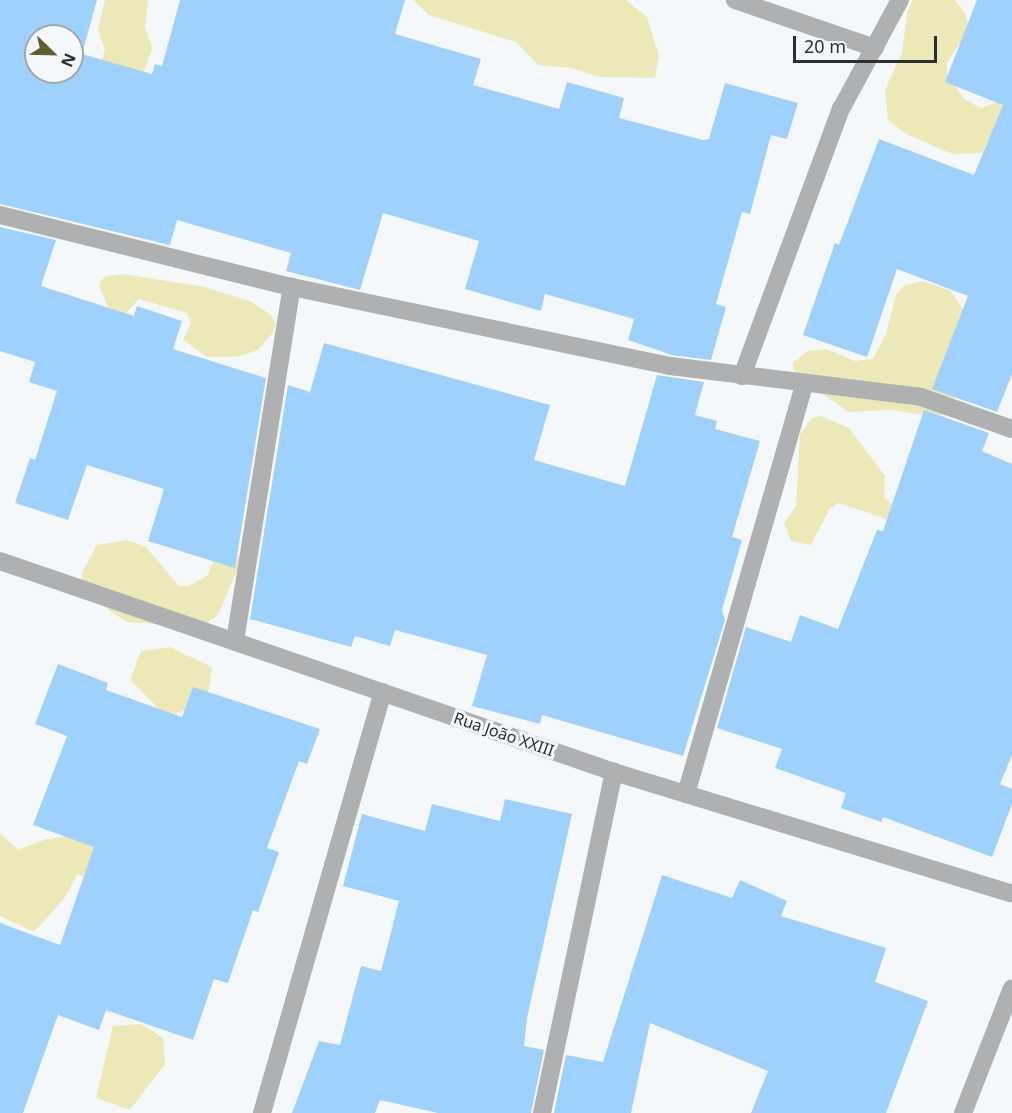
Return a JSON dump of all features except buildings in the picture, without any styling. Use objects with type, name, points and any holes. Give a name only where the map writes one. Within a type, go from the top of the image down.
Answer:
[{"type":"street","points":[[735,0],[875,48]]},
{"type":"street","points":[[742,376],[841,109],[900,0]]},
{"type":"street","points":[[0,215],[292,287],[670,366],[921,397],[1012,429]]},
{"type":"street","points":[[235,641],[292,287]]},
{"type":"street","points":[[686,794],[805,383]]},
{"type":"street","name":"Rua João XXIII","points":[[0,561],[614,772],[1012,894]]},
{"type":"street","points":[[262,1113],[383,692]]},
{"type":"street","points":[[542,1113],[614,772]]},
{"type":"street","points":[[963,1113],[1012,988]]},
{"type":"shaded area","points":[[105,0],[148,0],[145,28],[153,48],[133,97],[97,78],[105,49],[98,30]]},
{"type":"shaded area","points":[[413,0],[626,0],[647,17],[659,56],[655,78],[600,77],[571,68],[538,65],[516,42],[429,15]]},
{"type":"shaded area","points":[[913,0],[955,0],[965,14],[970,28],[947,63],[947,74],[964,99],[981,108],[1012,96],[982,153],[952,154],[906,134],[888,120],[885,90],[902,53],[907,13]]},
{"type":"shaded area","points":[[123,274],[205,287],[252,302],[271,315],[276,324],[272,334],[258,350],[237,357],[207,357],[183,340],[191,323],[187,313],[139,299],[126,313],[111,314],[99,286],[103,277]]},
{"type":"shaded area","points":[[922,281],[950,290],[967,315],[956,395],[947,413],[937,417],[891,410],[849,412],[797,377],[792,363],[808,351],[826,349],[855,361],[873,359],[886,334],[896,295],[903,286]]},
{"type":"shaded area","points":[[821,416],[849,428],[885,476],[884,497],[894,506],[904,525],[839,503],[830,508],[811,545],[791,541],[784,523],[796,506],[800,434],[812,418]]},
{"type":"shaded area","points":[[127,540],[146,547],[179,586],[188,586],[207,576],[220,548],[229,540],[239,558],[238,568],[218,615],[201,627],[127,622],[110,611],[82,583],[82,573],[97,545]]},
{"type":"shaded area","points":[[170,647],[212,667],[207,702],[167,717],[130,680],[141,651]]},
{"type":"shaded area","points":[[0,833],[18,850],[46,839],[98,833],[96,882],[77,874],[64,899],[34,932],[0,916]]},
{"type":"shaded area","points":[[141,1024],[163,1038],[165,1064],[130,1110],[96,1098],[113,1026]]}]
